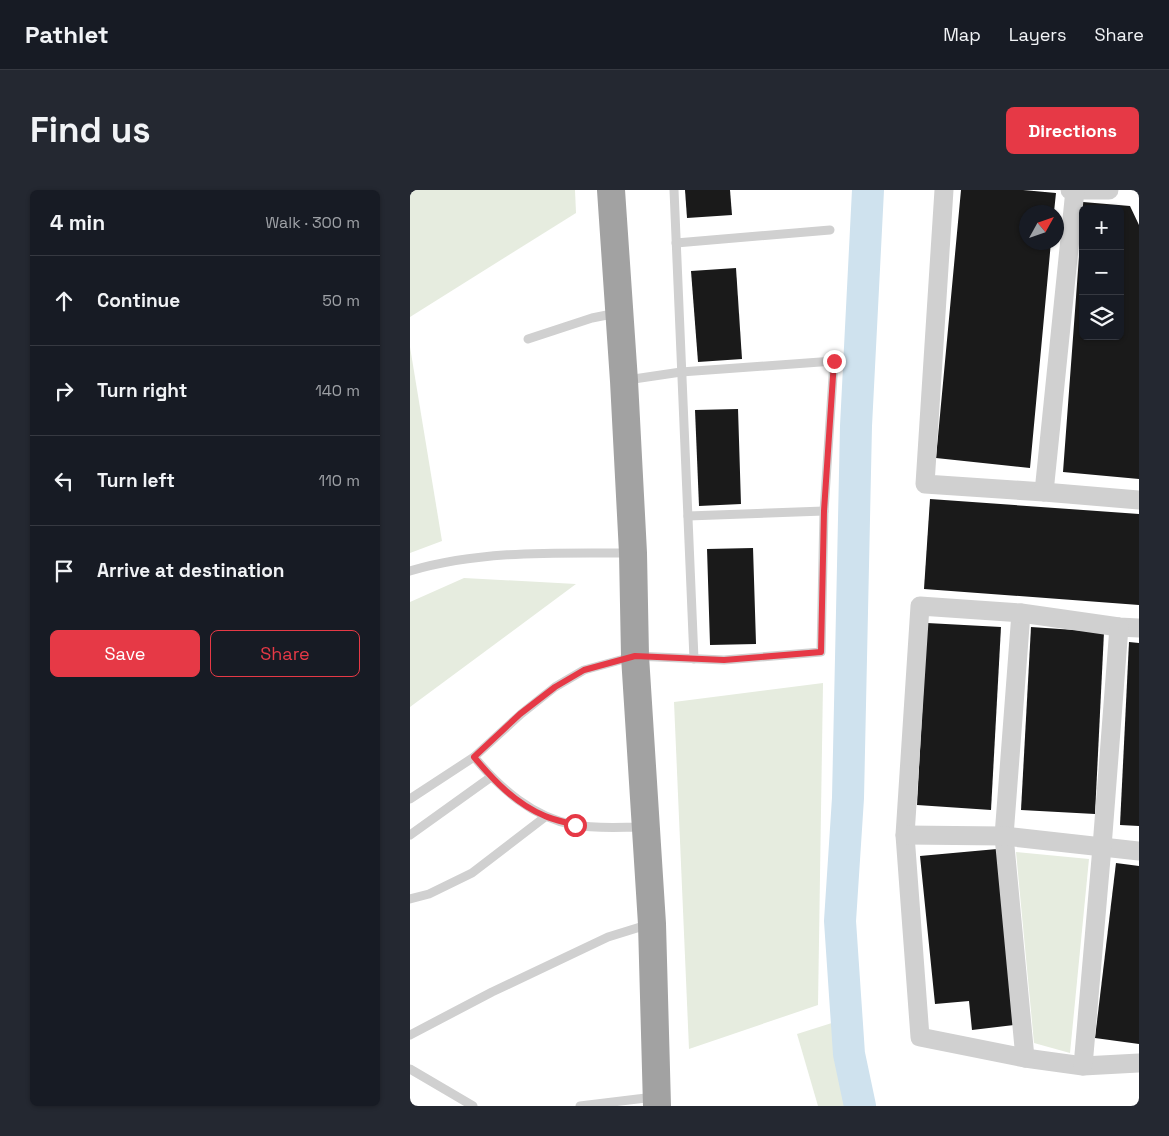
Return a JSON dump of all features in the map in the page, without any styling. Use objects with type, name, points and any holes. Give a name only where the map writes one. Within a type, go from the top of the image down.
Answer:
[{"type":"highway","points":[[611,190],[624,380],[633,553],[635,656],[652,924],[657,1101]]},
{"type":"street","points":[[944,190],[925,484],[1139,500]]},
{"type":"street","points":[[1070,190],[1109,190]]},
{"type":"street","points":[[1044,492],[1075,190]]},
{"type":"street","points":[[1139,628],[1119,627],[1021,613],[920,606],[904,835],[920,1037],[1025,1058],[1083,1066],[1139,1063]]},
{"type":"street","points":[[1021,613],[1004,836],[1025,1058]]},
{"type":"street","points":[[1083,1066],[1119,627]]},
{"type":"street","points":[[904,835],[1004,836],[1139,851]]},
{"type":"lane","points":[[674,190],[680,372],[694,659]]},
{"type":"lane","points":[[676,243],[830,230]]},
{"type":"lane","points":[[528,339],[592,318],[620,312]]},
{"type":"lane","points":[[410,799],[474,757],[520,714],[555,687],[584,670],[635,656],[724,660],[821,652],[824,511],[834,361],[680,372],[624,380]]},
{"type":"lane","points":[[688,516],[824,511]]},
{"type":"lane","points":[[410,570],[488,557],[531,553],[633,553]]},
{"type":"lane","points":[[474,757],[491,777],[515,799],[545,816],[575,825],[646,827]]},
{"type":"lane","points":[[410,835],[491,777]]},
{"type":"lane","points":[[410,899],[429,894],[472,873],[545,816]]},
{"type":"lane","points":[[410,1035],[492,992],[608,937],[652,924]]},
{"type":"lane","points":[[410,1069],[473,1106]]},
{"type":"lane","points":[[580,1106],[657,1101]]},
{"type":"shaded area","points":[[410,190],[575,190],[576,213],[410,317]]},
{"type":"shaded area","points":[[410,347],[442,541],[410,553]]},
{"type":"shaded area","points":[[464,578],[576,584],[410,707],[410,602]]},
{"type":"shaded area","points":[[823,683],[818,1005],[689,1049],[674,702]]},
{"type":"shaded area","points":[[1016,852],[1089,859],[1070,1053],[1034,1043]]},
{"type":"shaded area","points":[[835,1022],[850,1106],[818,1106],[797,1034]]},
{"type":"building","points":[[685,190],[730,190],[732,215],[687,218]]},
{"type":"building","points":[[961,190],[1023,190],[1056,193],[1055,205],[1019,205],[1019,250],[1050,250],[1030,468],[936,458]]},
{"type":"building","points":[[1083,202],[1118,205],[1083,205]]},
{"type":"building","points":[[1124,205],[1130,206],[1139,225],[1139,479],[1063,472],[1079,257],[1079,340],[1124,340]]},
{"type":"building","points":[[736,268],[742,359],[698,362],[691,271]]},
{"type":"building","points":[[738,409],[741,504],[699,506],[695,410]]},
{"type":"building","points":[[930,499],[1139,514],[1139,605],[924,589]]},
{"type":"building","points":[[753,548],[756,644],[710,645],[707,549]]},
{"type":"building","points":[[927,623],[1001,627],[991,810],[917,805]]},
{"type":"building","points":[[1031,627],[1104,632],[1095,814],[1021,810]]},
{"type":"building","points":[[1129,642],[1139,643],[1139,826],[1120,825]]},
{"type":"building","points":[[997,849],[1014,1025],[972,1030],[969,1001],[935,1004],[920,856]]},
{"type":"building","points":[[1116,863],[1139,866],[1139,1044],[1095,1038]]},
{"type":"waterway","points":[[860,1106],[849,1054],[840,921],[848,798],[856,426],[868,190]]},
{"type":"route","points":[[575,825],[545,816],[515,799],[491,777],[474,757],[520,714],[555,687],[584,670],[635,656],[724,660],[821,652],[824,511],[834,361]]}]
